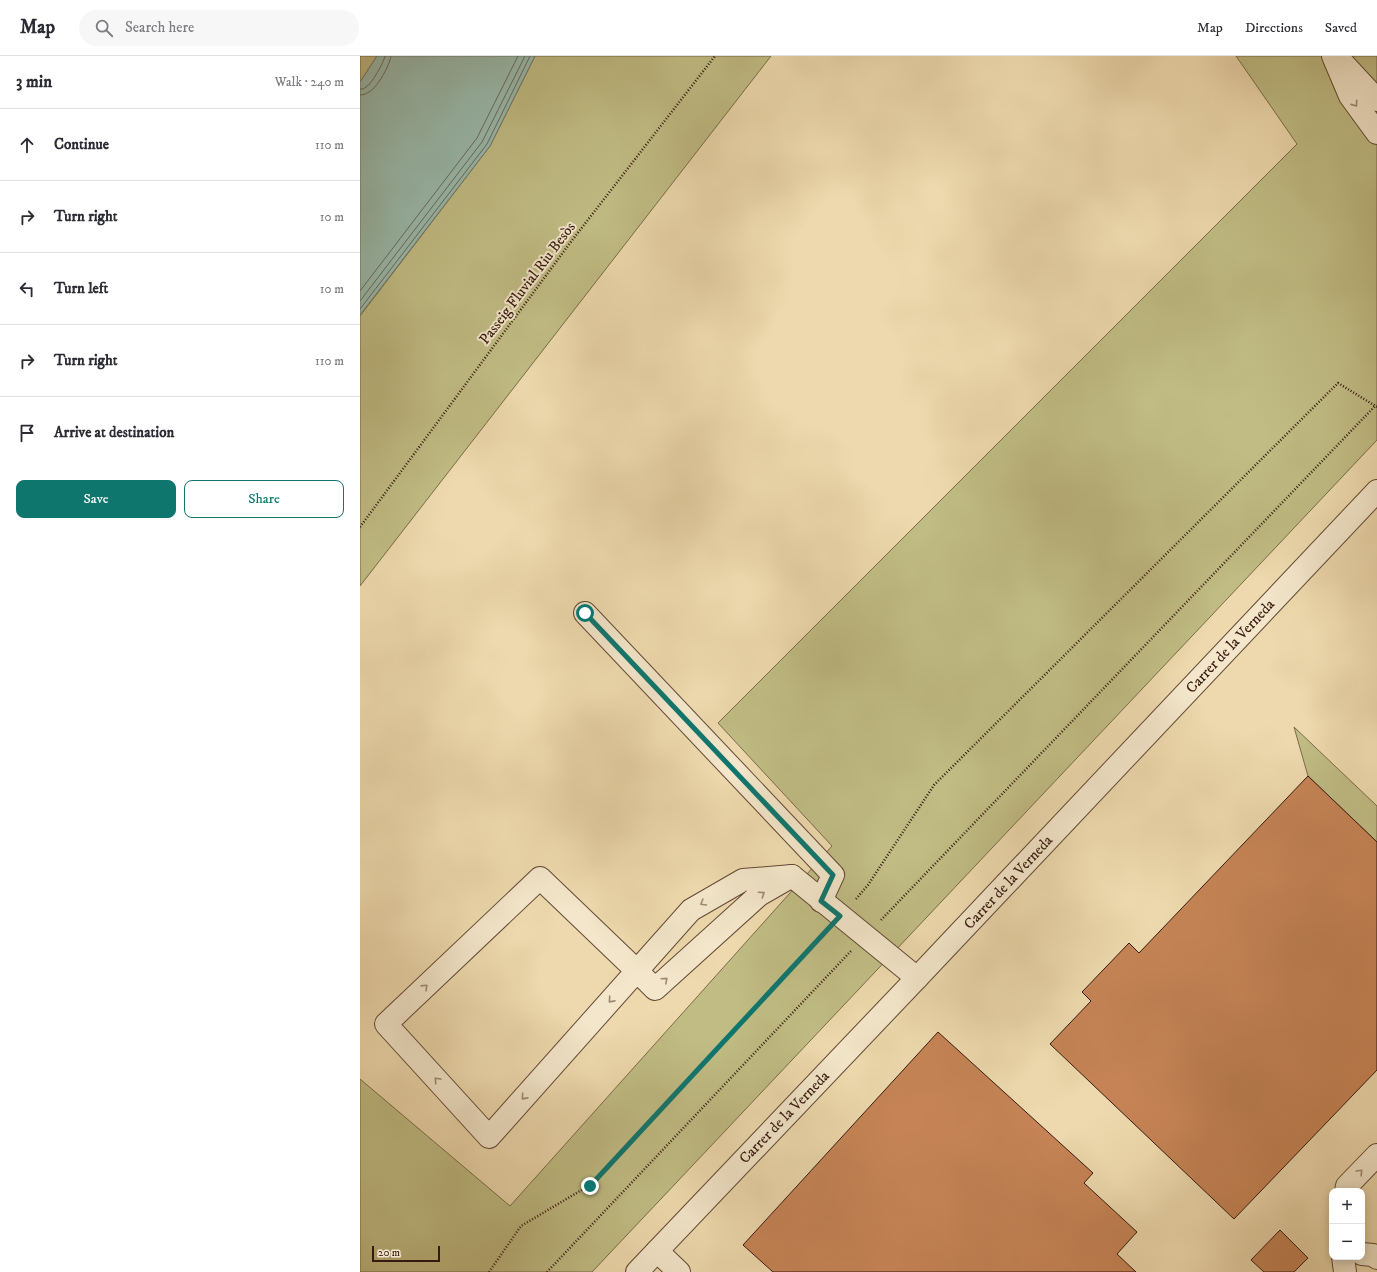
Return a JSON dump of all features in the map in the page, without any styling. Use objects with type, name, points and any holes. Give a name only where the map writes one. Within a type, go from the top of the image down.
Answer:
[{"type":"street","points":[[1334,56],[1377,100]]},
{"type":"street","points":[[1334,56],[1350,96],[1377,134]]},
{"type":"street","name":"Carrer de la Verneda","points":[[637,1272],[1377,491]]},
{"type":"street","points":[[585,613],[833,875],[821,901]]},
{"type":"street","points":[[792,876],[759,895],[655,989],[637,971],[540,878],[386,1024],[490,1137],[637,971],[691,910],[742,880],[792,876],[917,978]]},
{"type":"street","points":[[1347,1188],[1377,1155]]},
{"type":"street","points":[[657,1251],[679,1272]]},
{"type":"street","points":[[1365,1254],[1373,1255],[1377,1258]]},
{"type":"street","points":[[1343,1260],[1345,1272]]},
{"type":"path","name":"Passeig Fluvial Riu Besòs","points":[[360,526],[570,243],[715,56]]},
{"type":"path","points":[[489,1272],[521,1226],[590,1186],[840,916],[868,885],[934,785],[1338,384],[1377,406],[865,936],[547,1272]]},
{"type":"shaded area","points":[[360,56],[377,56],[360,82]]},
{"type":"shaded area","points":[[535,56],[771,56],[360,586],[360,316],[490,146]]},
{"type":"shaded area","points":[[1236,56],[1377,56],[1377,440],[592,1272],[360,1272],[360,1079],[510,1206],[832,846],[718,723],[1297,144]]},
{"type":"shaded area","points":[[1294,727],[1377,806],[1377,842],[1308,776]]},
{"type":"water","points":[[377,56],[535,56],[490,146],[360,315],[360,82]]},
{"type":"building","points":[[1308,776],[1377,842],[1377,1070],[1234,1219],[1050,1044],[1091,1001],[1082,992],[1129,943],[1139,953]]},
{"type":"building","points":[[938,1032],[1093,1173],[1084,1183],[1137,1232],[1117,1254],[1136,1272],[773,1272],[743,1245]]},
{"type":"building","points":[[1280,1230],[1308,1258],[1294,1272],[1264,1272],[1251,1260]]},
{"type":"route","points":[[585,613],[833,875],[821,901],[840,916],[590,1186]]}]
